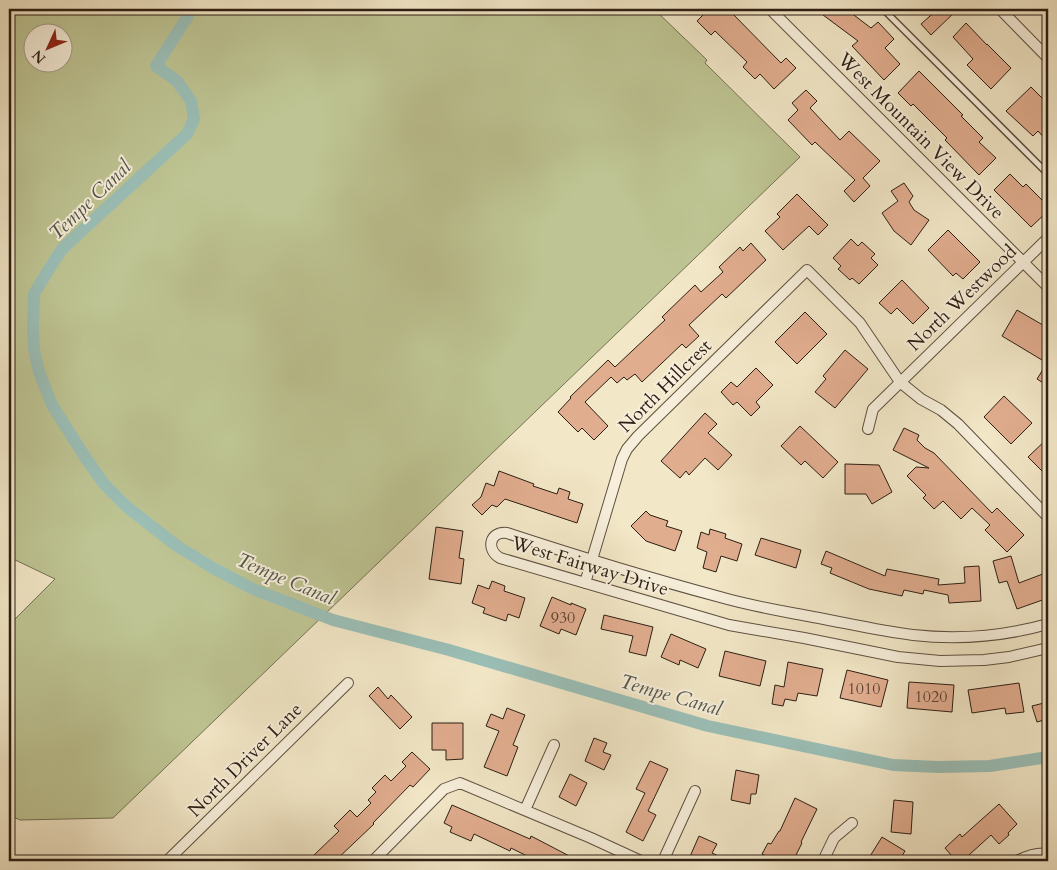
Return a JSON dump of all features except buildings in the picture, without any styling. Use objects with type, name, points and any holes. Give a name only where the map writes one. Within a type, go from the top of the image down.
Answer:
[{"type":"street","name":"West Mountain View Drive","points":[[770,9],[1048,287]]},
{"type":"street","points":[[1000,9],[1048,58]]},
{"type":"street","name":"North Westwood","points":[[868,428],[873,409],[1048,238]]},
{"type":"street","name":"North Hillcrest","points":[[585,583],[622,460],[627,450],[807,270],[860,323],[900,382]]},
{"type":"street","points":[[900,382],[958,424],[1048,517]]},
{"type":"street","name":"West Fairway Drive","points":[[1048,624],[1015,632],[964,637],[914,635],[848,624],[721,598],[506,533],[501,532],[491,541],[492,551],[500,558],[729,625],[898,657],[940,661],[984,660],[1009,657],[1048,648]]},
{"type":"street","name":"North Driver Lane","points":[[167,861],[348,683]]},
{"type":"street","points":[[525,810],[554,746]]},
{"type":"street","points":[[373,861],[444,789],[460,782],[641,861]]},
{"type":"street","points":[[663,861],[695,791]]},
{"type":"street","points":[[823,861],[834,838],[852,823]]},
{"type":"street","points":[[1017,861],[1029,856],[1048,854]]},
{"type":"lane","points":[[883,9],[1048,174]]},
{"type":"green space","points":[[9,9],[654,9],[707,60],[705,63],[800,157],[113,818],[20,820],[9,815],[9,625],[55,579],[9,557]]},
{"type":"waterway","name":"Tempe Canal","points":[[191,9],[156,66],[177,81],[191,101],[194,119],[187,134],[62,249],[34,294],[34,350],[39,372],[52,405],[104,484],[127,507],[177,546],[213,568],[253,589],[333,620],[449,650],[708,726],[893,765],[938,767],[990,766],[1048,757]]}]
